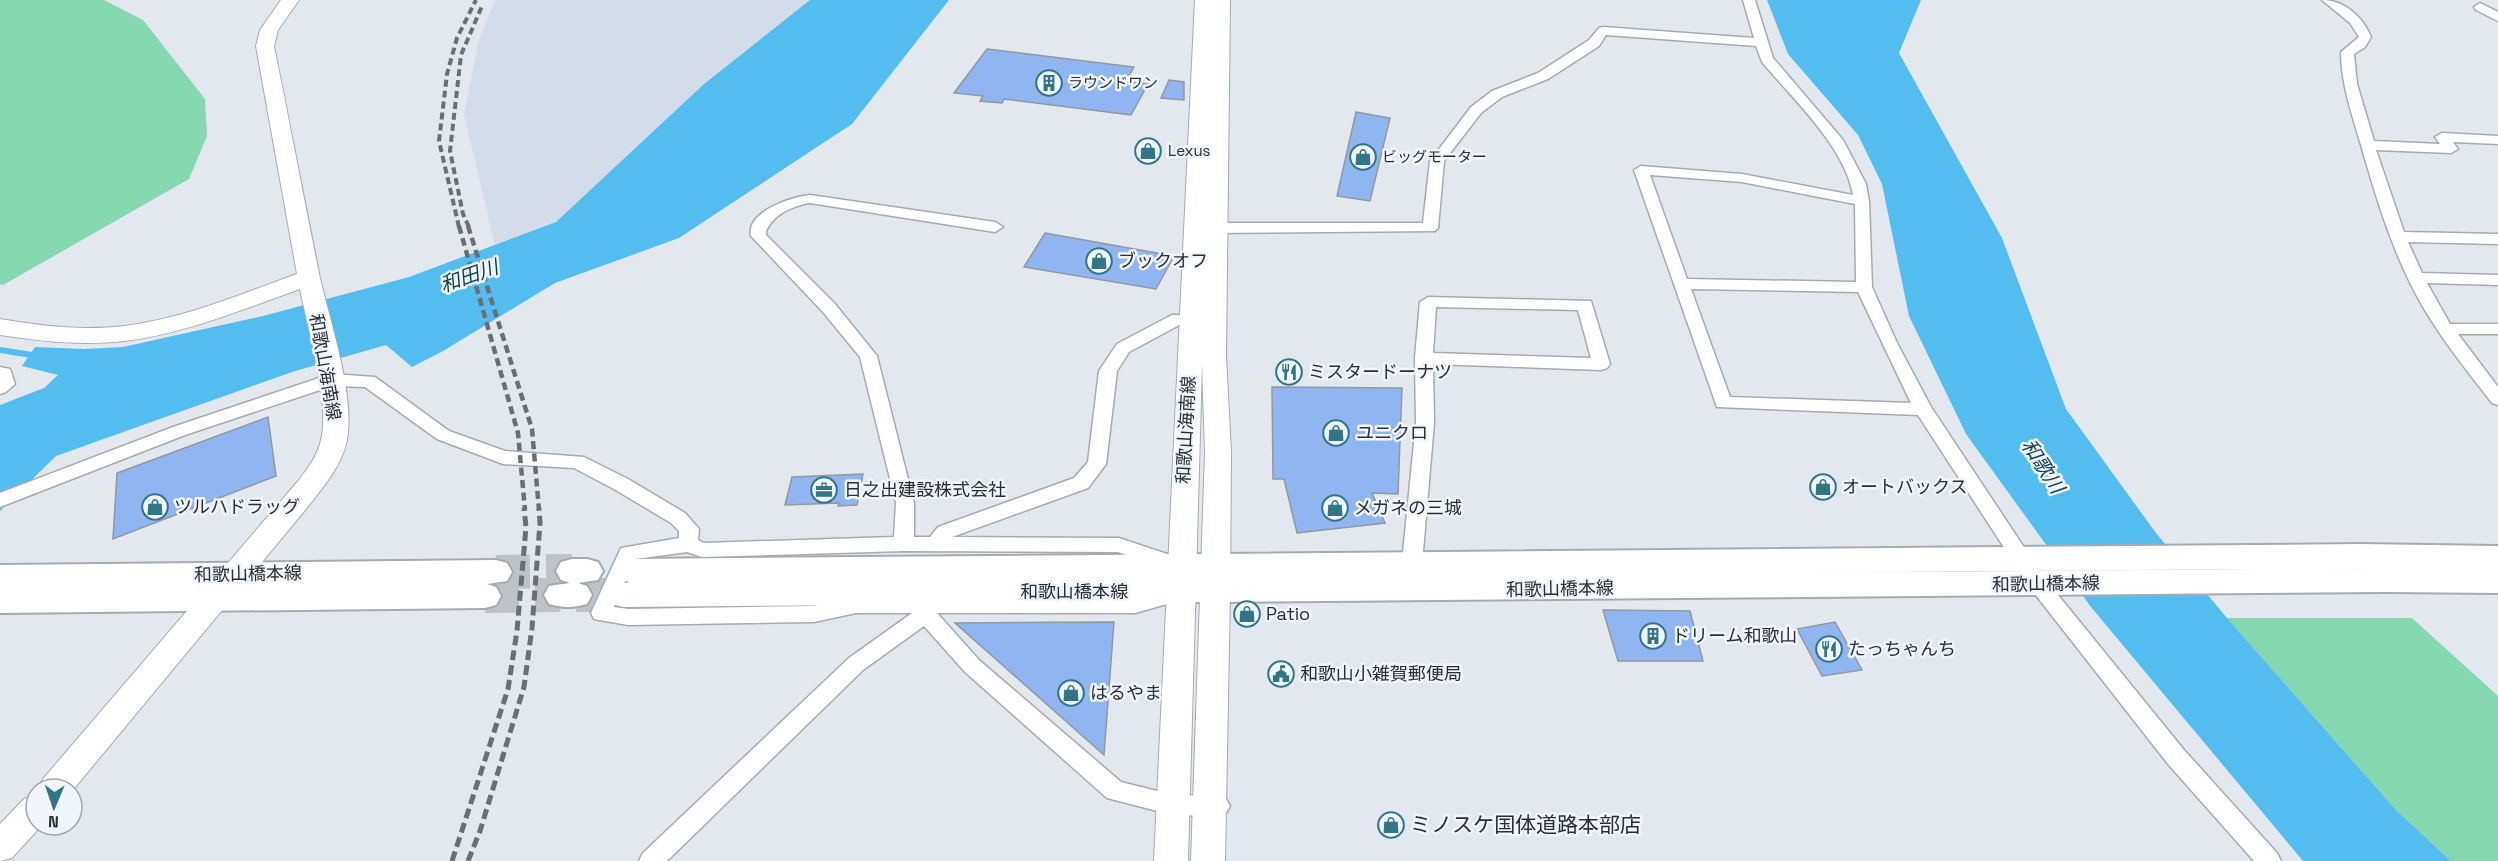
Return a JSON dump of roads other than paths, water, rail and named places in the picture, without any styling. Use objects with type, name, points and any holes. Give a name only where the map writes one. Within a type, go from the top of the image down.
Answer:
[{"type":"main road","name":"和歌山海南線","points":[[65,777],[132,700],[298,499],[333,444],[336,428],[330,376],[310,286],[265,46],[268,30],[290,0]]},
{"type":"main road","name":"和歌山海南線","points":[[1204,0],[1207,228],[1215,319],[1214,356],[1218,452],[1215,806],[1208,861]]},
{"type":"main road","name":"和歌山海南線","points":[[1171,861],[1191,319],[1207,228],[1221,0]]},
{"type":"main road","points":[[0,327],[25,332],[74,336],[140,332],[310,286]]},
{"type":"main road","name":"和歌山橋本線","points":[[627,583],[2038,571],[2361,556],[2498,558]]},
{"type":"main road","name":"和歌山橋本線","points":[[1216,579],[1412,563],[2038,571],[2498,581]]},
{"type":"main road","name":"和歌山橋本線","points":[[0,577],[226,586],[490,584]]},
{"type":"main road","name":"和歌山橋本線","points":[[0,600],[226,586]]},
{"type":"main road","points":[[0,848],[24,822]]},
{"type":"street","points":[[1749,0],[1767,59],[1838,143],[1858,184],[1862,201],[1864,287],[1888,344],[1923,409],[2038,571],[2176,756],[2269,861]]},
{"type":"street","points":[[2328,0],[2353,19],[2363,30],[2365,37],[2360,44],[2347,52],[2346,72],[2368,145],[2416,278],[2446,329],[2498,399]]},
{"type":"street","points":[[2480,7],[2498,17]]},
{"type":"street","points":[[1207,228],[1430,228],[1437,160],[1476,110],[1497,94],[1543,76],[1594,43],[1603,31],[1761,42]]},
{"type":"street","points":[[2368,145],[2451,149],[2442,137],[2498,140]]},
{"type":"street","points":[[1862,201],[1742,178],[1641,170],[1723,403],[1923,409]]},
{"type":"street","points":[[904,544],[904,503],[868,356],[829,308],[759,236],[758,231],[765,220],[780,209],[793,202],[810,200],[995,227]]},
{"type":"street","points":[[2400,237],[2498,239]]},
{"type":"street","points":[[2416,278],[2498,280]]},
{"type":"street","points":[[1681,284],[1864,287]]},
{"type":"street","points":[[1412,563],[1425,423],[1424,358],[1428,302],[1586,305],[1601,364],[1424,358]]},
{"type":"street","points":[[934,545],[945,532],[1081,483],[1097,464],[1108,371],[1123,348],[1178,319],[1215,319]]},
{"type":"street","points":[[2446,329],[2498,329]]},
{"type":"street","points":[[0,373],[4,374],[6,384],[0,388]]},
{"type":"street","points":[[0,500],[179,430],[284,397],[330,376],[369,381],[443,435],[503,457],[577,462],[621,484],[678,518],[689,529],[688,544]]},
{"type":"street","points":[[688,544],[702,550],[904,544],[1119,544],[1181,579],[1135,605],[926,609],[856,605],[814,614],[628,617],[601,613],[628,553],[688,544]]},
{"type":"street","points":[[926,609],[972,666],[1115,791],[1173,805],[1215,806]]},
{"type":"street","points":[[651,861],[856,664],[926,609]]},
{"type":"water","name":"和田川","points":[[810,0],[949,0],[852,124],[679,238],[555,283],[443,351],[412,367],[386,345],[292,372],[56,456],[0,511],[0,405],[44,388],[58,375],[22,366],[35,347],[84,349],[123,347],[263,316],[409,277],[556,222],[704,84]]},
{"type":"water","name":"和歌川","points":[[1767,0],[1921,0],[1899,53],[2002,238],[2066,409],[2156,533],[2227,618],[2396,810],[2451,861],[2303,861],[2091,607],[1966,434],[1909,316],[1882,184],[1858,135],[1788,54]]},
{"type":"waterway","points":[[0,350],[38,356]]},
{"type":"tunnel","points":[[496,572],[572,571]]},
{"type":"tunnel","points":[[485,596],[560,595]]},
{"type":"tunnel","points":[[576,595],[623,595]]},
{"type":"railway","points":[[459,227],[439,141],[447,74],[457,38],[476,0]]},
{"type":"railway","points":[[469,227],[463,214],[450,151],[461,55],[482,6]]},
{"type":"railway","points":[[459,226],[518,433],[525,510]]},
{"type":"railway","points":[[468,226],[532,429],[539,510]]},
{"type":"railway","points":[[452,861],[508,689],[517,631],[526,527],[524,508]]},
{"type":"railway","points":[[468,861],[480,831],[524,687],[532,628],[540,523],[539,508]]},
{"type":"place","name":"ラウンドワン","points":[[1049,83]]},
{"type":"place","name":"Lexus","points":[[1148,151]]},
{"type":"place","name":"ビッグモーター","points":[[1363,157]]},
{"type":"place","name":"ブックオフ","points":[[1099,261]]},
{"type":"place","name":"ミスタードーナツ","points":[[1289,372]]},
{"type":"place","name":"ユニクロ","points":[[1336,433]]},
{"type":"place","name":"オートバックス","points":[[1823,487]]},
{"type":"place","name":"日之出建設株式会社","points":[[824,490]]},
{"type":"place","name":"ツルハドラッグ","points":[[155,507]]},
{"type":"place","name":"メガネの三城","points":[[1335,508]]},
{"type":"place","name":"Patio","points":[[1247,614]]},
{"type":"place","name":"ドリーム和歌山","points":[[1653,636]]},
{"type":"place","name":"たっちゃんち","points":[[1829,649]]},
{"type":"place","name":"和歌山小雑賀郵便局","points":[[1281,674]]},
{"type":"place","name":"はるやま","points":[[1071,693]]},
{"type":"place","name":"ミノスケ国体道路本部店","points":[[1391,825]]}]
